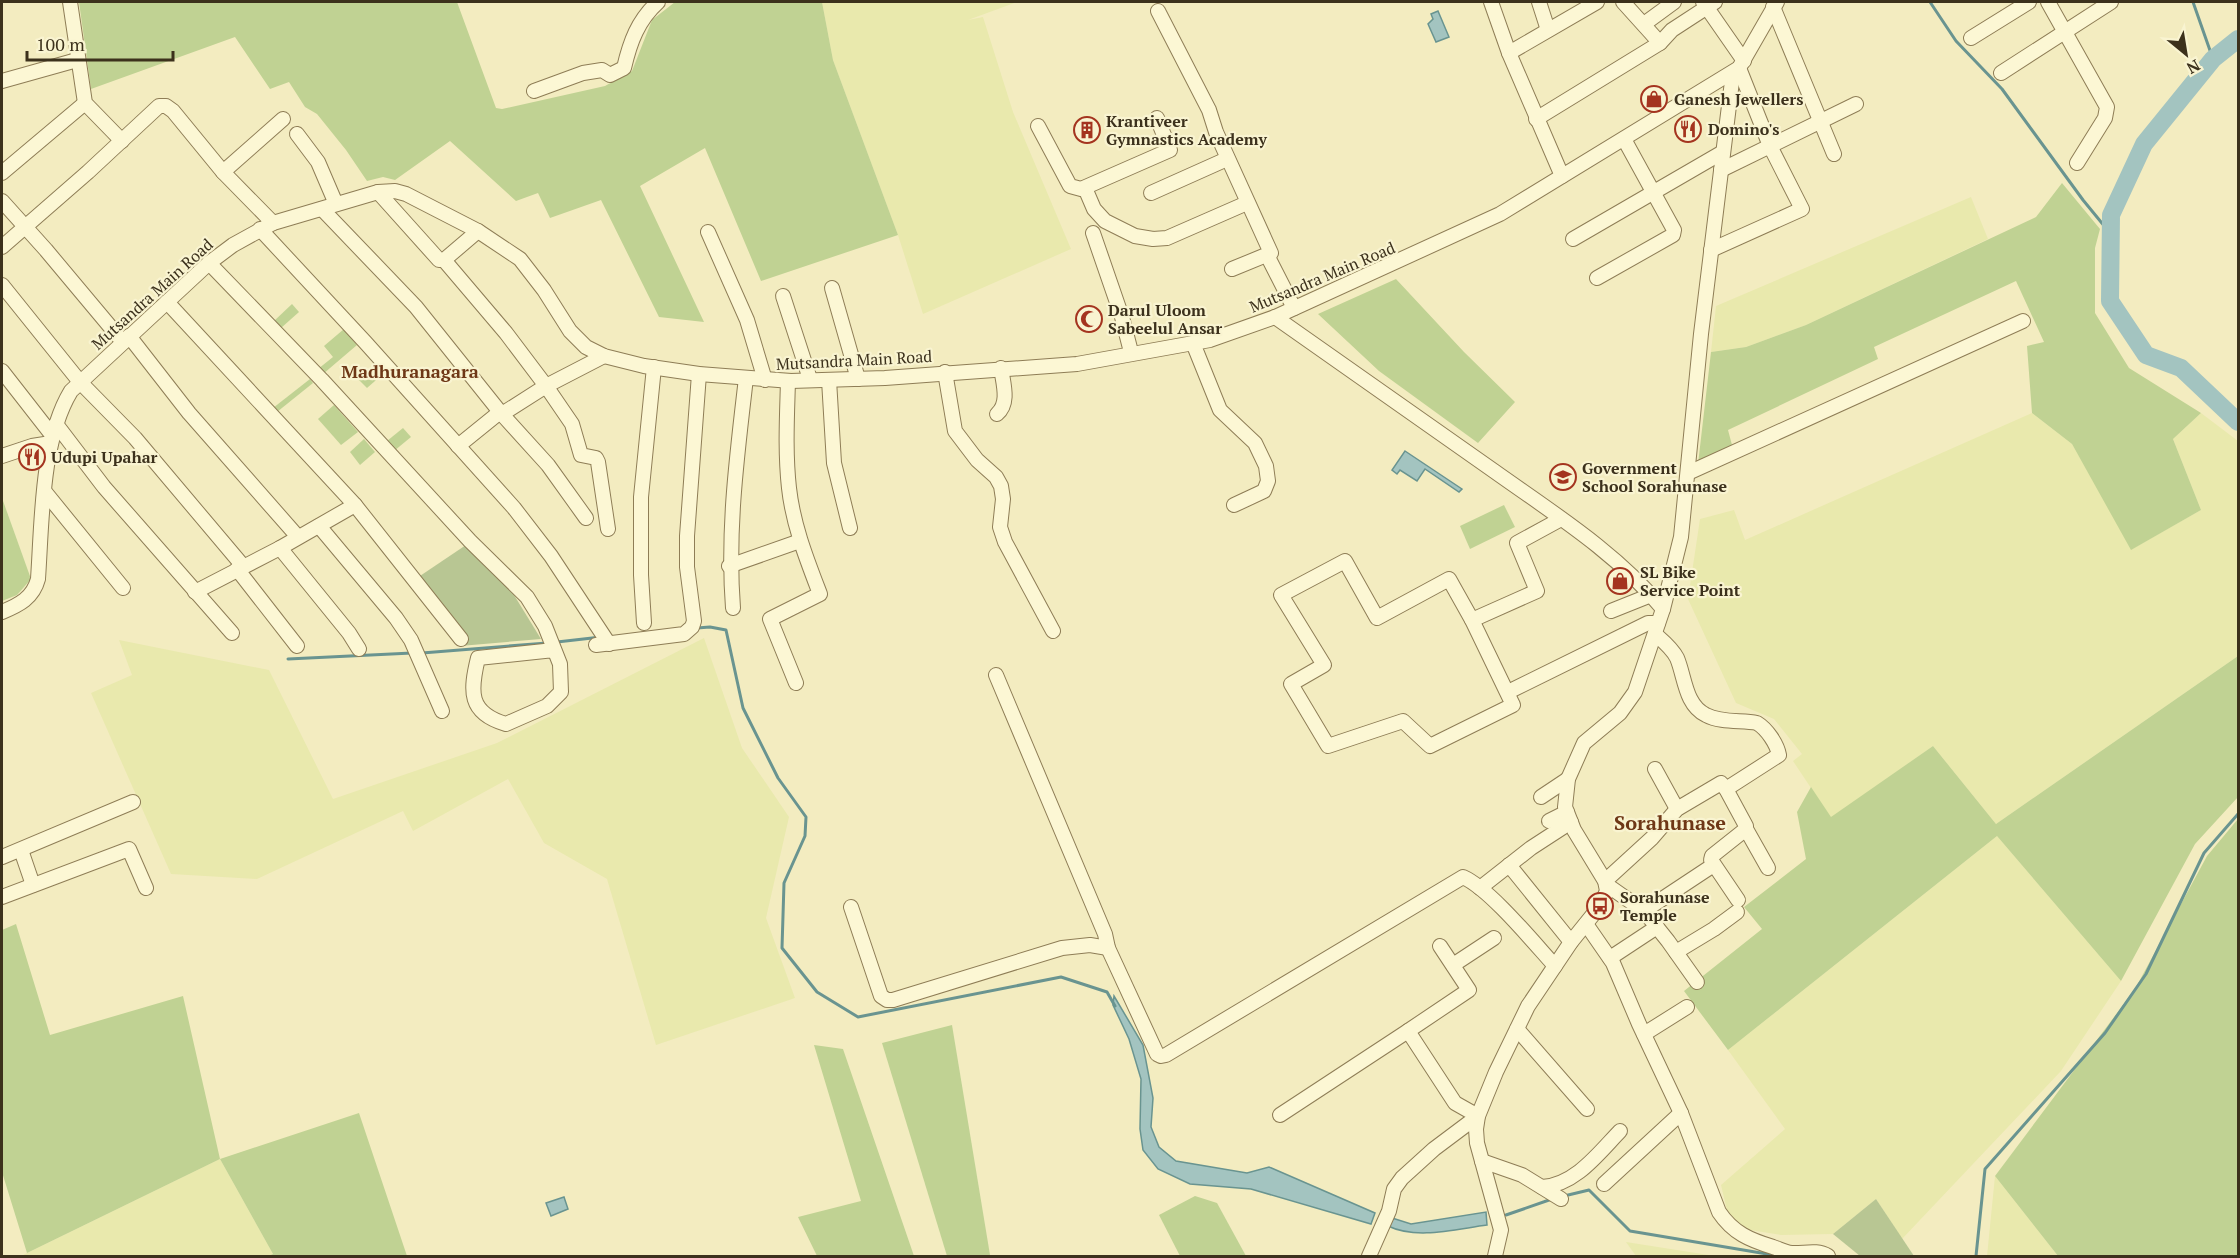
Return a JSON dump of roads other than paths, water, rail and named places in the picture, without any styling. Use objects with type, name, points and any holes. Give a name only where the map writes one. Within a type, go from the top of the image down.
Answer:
[{"type":"street","points":[[69,2],[85,103],[122,141]]},
{"type":"street","points":[[534,91],[582,74],[602,70],[610,75],[624,68],[637,27],[648,10],[658,2]]},
{"type":"street","points":[[1491,2],[1509,53],[1562,176]]},
{"type":"street","points":[[1539,2],[1548,30]]},
{"type":"street","points":[[1509,53],[1597,2]]},
{"type":"street","points":[[1623,2],[1660,43]]},
{"type":"street","points":[[1644,24],[1674,2]]},
{"type":"street","points":[[1971,38],[2028,2]]},
{"type":"street","points":[[2048,2],[2107,107],[2105,118],[2077,163]]},
{"type":"street","points":[[2001,73],[2111,2]]},
{"type":"street","points":[[1536,118],[1660,43],[1672,30],[1709,3],[1739,67],[1770,146],[1802,208],[1711,250]]},
{"type":"street","points":[[1496,1256],[1501,1230],[1482,1161],[1476,1129],[1478,1116],[1496,1072],[1528,1006],[1571,942],[1600,906],[1607,891],[1606,883],[1565,807],[1568,779],[1584,743],[1620,713],[1629,702],[1643,673],[1681,537],[1701,334],[1723,152],[1739,67],[1775,4]]},
{"type":"street","points":[[1775,4],[1834,154]]},
{"type":"street","points":[[1158,11],[1209,110],[1215,132],[1271,253],[1232,269]]},
{"type":"street","points":[[2,81],[77,60]]},
{"type":"street","name":"Mutsandra Main Road","points":[[2,612],[28,599],[35,590],[53,434],[63,403],[71,391],[209,263],[233,245],[273,223],[378,192],[395,191],[406,194],[478,231],[520,259],[544,290],[570,331],[586,347],[604,357],[654,368],[788,381],[858,379],[1077,364],[1131,352],[1193,343],[1275,317],[1500,214],[1739,67]]},
{"type":"street","points":[[2,173],[85,103]]},
{"type":"street","points":[[1721,170],[1856,104]]},
{"type":"street","points":[[2,247],[159,106],[166,106],[173,111],[223,172],[273,223]]},
{"type":"street","points":[[1038,126],[1071,186],[1081,189],[1170,150],[1157,118]]},
{"type":"street","points":[[223,172],[283,119]]},
{"type":"street","points":[[297,134],[318,162],[336,204]]},
{"type":"street","points":[[1597,278],[1672,235],[1672,225],[1624,139]]},
{"type":"street","points":[[1573,239],[1723,152]]},
{"type":"street","points":[[1151,193],[1227,159]]},
{"type":"street","points":[[1085,188],[1094,209],[1105,221],[1135,236],[1153,239],[1167,238],[1247,203]]},
{"type":"street","points":[[378,192],[439,260],[444,260],[506,333],[572,424],[581,455],[596,458],[608,529]]},
{"type":"street","points":[[2,201],[126,339],[298,537]]},
{"type":"street","points":[[322,209],[416,307],[501,413],[548,465],[586,518]]},
{"type":"street","points":[[260,229],[514,508],[551,556],[602,645],[684,634],[692,627],[687,536],[699,374]]},
{"type":"street","points":[[444,260],[478,231]]},
{"type":"street","points":[[708,232],[747,320],[765,380]]},
{"type":"street","points":[[1092,233],[1122,317],[1131,352]]},
{"type":"street","points":[[1267,255],[1294,308]]},
{"type":"street","points":[[209,263],[322,380],[470,541],[527,597],[544,626],[560,664],[561,692],[546,706],[506,724],[492,720],[477,706],[471,685],[478,658],[554,650]]},
{"type":"street","points":[[2,285],[80,382],[135,438],[240,567],[297,646]]},
{"type":"street","points":[[831,288],[858,379]]},
{"type":"street","points":[[783,296],[810,379]]},
{"type":"street","points":[[167,302],[355,505],[461,639]]},
{"type":"street","points":[[1275,317],[1561,519],[1625,569],[1651,595],[1658,622],[1676,657],[1686,689],[1699,709],[1706,716],[1757,723],[1763,726],[1777,747],[1779,755],[1726,789]]},
{"type":"street","points":[[1688,473],[2023,321]]},
{"type":"street","points":[[1193,343],[1220,410],[1255,443],[1266,466],[1268,481],[1264,491],[1234,506]]},
{"type":"street","points":[[458,446],[501,413],[546,386],[604,357]]},
{"type":"street","points":[[644,623],[640,575],[641,497],[654,368]]},
{"type":"street","points":[[998,414],[1005,403],[1001,368]]},
{"type":"street","points":[[2,371],[53,434],[104,487],[232,633]]},
{"type":"street","points":[[945,372],[955,431],[969,450],[996,477],[1001,486],[1003,499],[1000,527],[1005,542],[1053,631]]},
{"type":"street","points":[[733,608],[729,566],[735,471],[746,378]]},
{"type":"street","points":[[829,380],[834,463],[850,528]]},
{"type":"street","points":[[788,381],[789,490],[800,541],[820,594],[771,619],[796,683]]},
{"type":"street","points":[[2,456],[32,446],[53,434]]},
{"type":"street","points":[[45,492],[123,588]]},
{"type":"street","points":[[195,592],[280,548],[355,505]]},
{"type":"street","points":[[1472,620],[1537,591],[1517,543],[1561,519]]},
{"type":"street","points":[[319,526],[396,618],[411,640],[442,711]]},
{"type":"street","points":[[729,566],[800,541]]},
{"type":"street","points":[[280,548],[349,633],[359,649]]},
{"type":"street","points":[[1345,561],[1377,618],[1449,579],[1508,692],[1513,705],[1430,746],[1403,721],[1328,746],[1291,684],[1324,665],[1281,595],[1345,561]]},
{"type":"street","points":[[1611,611],[1651,595]]},
{"type":"street","points":[[1508,692],[1648,623],[1658,622]]},
{"type":"street","points":[[996,675],[1105,934],[1108,948],[1157,1054],[1161,1056],[1175,1049],[1463,877],[1480,888],[1555,966]]},
{"type":"street","points":[[1655,769],[1677,809]]},
{"type":"street","points":[[1541,797],[1568,779]]},
{"type":"street","points":[[1606,883],[1652,838],[1677,809],[1716,784],[1723,784],[1746,823],[1746,829],[1768,868]]},
{"type":"street","points":[[2,857],[133,801]]},
{"type":"street","points":[[1549,821],[1569,817]]},
{"type":"street","points":[[1480,888],[1569,817]]},
{"type":"street","points":[[1676,952],[1714,929],[1737,906],[1711,858],[1746,829]]},
{"type":"street","points":[[2,897],[129,849],[146,888]]},
{"type":"street","points":[[21,850],[33,885]]},
{"type":"street","points":[[1509,865],[1571,942]]},
{"type":"street","points":[[1644,911],[1709,868]]},
{"type":"street","points":[[1606,883],[1644,911],[1697,982]]},
{"type":"street","points":[[851,907],[881,996],[886,1000],[893,1000],[1062,948],[1090,945],[1108,948]]},
{"type":"street","points":[[1586,924],[1610,958],[1681,1113],[1719,1212],[1727,1224],[1751,1241],[1790,1253],[1820,1252],[1828,1257]]},
{"type":"street","points":[[1610,958],[1657,927]]},
{"type":"street","points":[[1453,965],[1494,938]]},
{"type":"street","points":[[1280,1114],[1469,990],[1440,946]]},
{"type":"street","points":[[1644,1034],[1687,1007]]},
{"type":"street","points":[[1517,1029],[1587,1109]]},
{"type":"street","points":[[1408,1030],[1455,1103],[1478,1116]]},
{"type":"street","points":[[1604,1185],[1681,1113]]},
{"type":"street","points":[[1369,1257],[1389,1211],[1394,1189],[1402,1178],[1434,1149],[1478,1116]]},
{"type":"street","points":[[1482,1161],[1522,1175],[1552,1193],[1562,1182],[1578,1173],[1620,1131]]},
{"type":"water","points":[[1438,11],[1449,37],[1436,42],[1428,24],[1433,19],[1431,14]]},
{"type":"water","points":[[1405,451],[1462,489],[1459,492],[1425,469],[1417,481],[1400,470],[1397,474],[1392,470]]},
{"type":"water","points":[[1114,996],[1143,1045],[1153,1098],[1151,1127],[1159,1147],[1176,1161],[1247,1173],[1269,1167],[1375,1213],[1371,1224],[1251,1189],[1190,1184],[1158,1169],[1143,1150],[1140,1129],[1141,1079],[1129,1039],[1113,1005]]},
{"type":"water","points":[[564,1197],[568,1209],[551,1216],[546,1203]]},
{"type":"water","points":[[1486,1212],[1487,1225],[1450,1231],[1411,1232],[1388,1226],[1389,1217],[1411,1224]]},
{"type":"waterway","points":[[1930,2],[1956,41],[2002,89],[2083,200],[2110,233]]},
{"type":"waterway","points":[[2193,2],[2213,59]]},
{"type":"waterway","points":[[2238,39],[2213,59],[2144,144],[2111,215],[2110,301],[2146,355],[2181,368],[2238,422]]},
{"type":"waterway","points":[[697,628],[710,627],[726,630],[743,708],[778,778],[806,817],[805,836],[784,883],[782,948],[817,992],[858,1017],[1061,977],[1107,992],[1115,1006]]},
{"type":"waterway","points":[[557,642],[601,637]]},
{"type":"waterway","points":[[422,653],[547,643]]},
{"type":"waterway","points":[[288,659],[412,653]]},
{"type":"waterway","points":[[1976,1256],[1985,1169],[2105,1033],[2146,974],[2204,853],[2238,814]]},
{"type":"waterway","points":[[1564,1196],[1589,1190],[1630,1231],[1779,1256]]},
{"type":"waterway","points":[[1506,1215],[1552,1199]]},
{"type":"place","name":"Ganesh Jewellers","points":[[1654,99]]},
{"type":"place","name":"Domino's","points":[[1688,129]]},
{"type":"place","name":"Krantiveer Gymnastics Academy","points":[[1087,130]]},
{"type":"place","name":"Darul Uloom Sabeelul Ansar","points":[[1089,319]]},
{"type":"place","name":"Udupi Upahar","points":[[32,457]]},
{"type":"place","name":"Government School Sorahunase","points":[[1563,477]]},
{"type":"place","name":"SL Bike Service Point","points":[[1620,581]]},
{"type":"place","name":"Sorahunase Temple","points":[[1600,906]]},
{"type":"district","name":"Madhuranagara","points":[[410,372]]},
{"type":"district","name":"Sorahunase","points":[[1670,823]]}]
